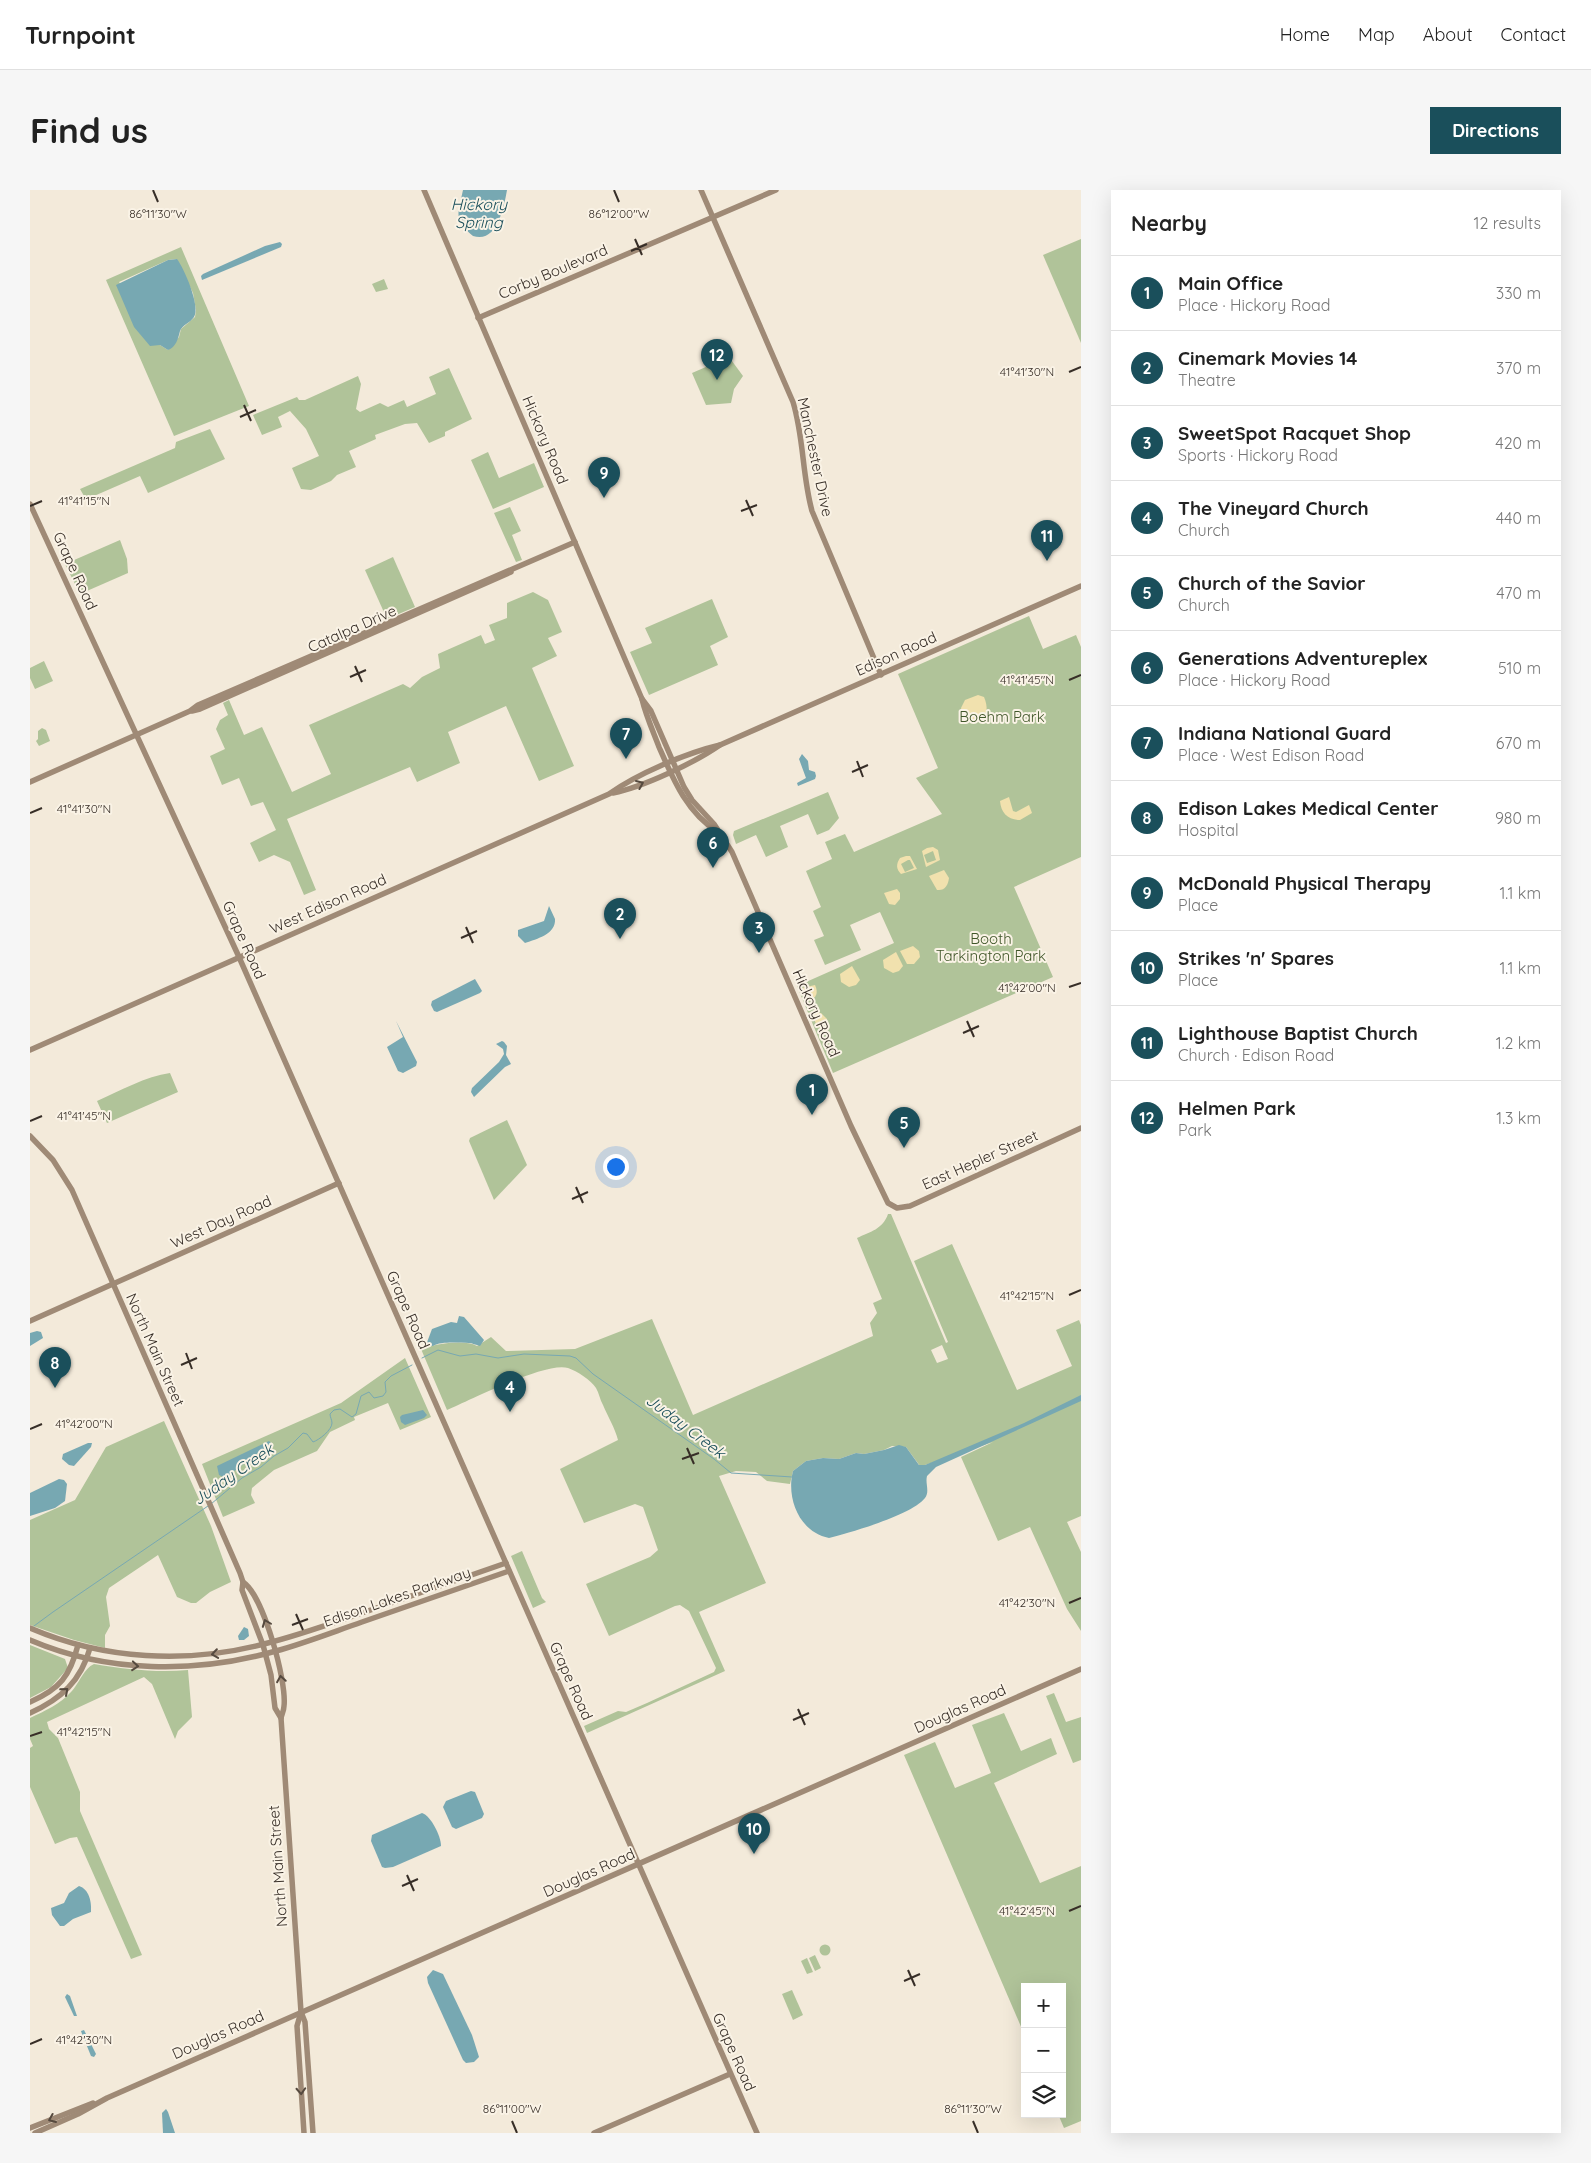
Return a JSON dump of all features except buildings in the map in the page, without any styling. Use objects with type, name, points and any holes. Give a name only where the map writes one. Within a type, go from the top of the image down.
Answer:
[{"type":"street","name":"Hickory Road","points":[[424,190],[642,699],[650,710],[673,770],[692,800],[714,824],[732,852],[882,1195],[889,1204]]},
{"type":"street","name":"Manchester Drive","points":[[701,190],[792,402],[801,433],[807,490],[812,511],[881,675]]},
{"type":"street","name":"Corby Boulevard","points":[[478,318],[776,190]]},
{"type":"street","name":"Grape Road","points":[[30,504],[137,734],[339,1183],[756,2132]]},
{"type":"street","name":"Catalpa Drive","points":[[30,782],[190,711],[198,705],[575,542]]},
{"type":"street","name":"Edison Road","points":[[670,763],[702,749],[720,745],[1081,586]]},
{"type":"street","name":"Edison Road","points":[[673,770],[705,756],[720,745]]},
{"type":"street","name":"West Edison Road","points":[[30,1050],[609,794],[622,785],[670,763]]},
{"type":"street","name":"West Edison Road","points":[[609,794],[625,791],[673,770]]},
{"type":"street","name":"East Hepler Street","points":[[889,1204],[897,1208],[910,1206],[1081,1128]]},
{"type":"street","name":"North Main Street","points":[[30,1136],[53,1160],[67,1181],[204,1491],[243,1582],[242,1590],[266,1654],[275,1708],[281,1718]]},
{"type":"street","name":"West Day Road","points":[[30,1321],[339,1183]]},
{"type":"street","name":"Edison Lakes Parkway","points":[[30,1628],[78,1645],[130,1655],[172,1657],[222,1653],[273,1642],[506,1563]]},
{"type":"street","name":"Edison Lakes Parkway","points":[[30,1640],[87,1658],[135,1666],[171,1667],[206,1665],[275,1652],[509,1572]]},
{"type":"street","name":"North Main Street","points":[[243,1582],[250,1587],[273,1642],[283,1692],[284,1706],[281,1718],[301,2012],[305,2022],[313,2133]]},
{"type":"street","points":[[30,1702],[61,1683],[70,1670],[78,1645]]},
{"type":"street","points":[[30,1712],[49,1703],[67,1690],[79,1676],[90,1648]]},
{"type":"street","name":"Douglas Road","points":[[35,2133],[78,2114],[107,2098],[1081,1669]]},
{"type":"street","name":"North Main Street","points":[[301,2012],[297,2026],[304,2133]]},
{"type":"street","points":[[594,2133],[730,2074]]},
{"type":"street","name":"Douglas Road","points":[[30,2128],[76,2108],[107,2098]]},
{"type":"green space","points":[[1081,239],[1081,343],[1043,255]]},
{"type":"green space","points":[[181,247],[249,406],[174,436],[106,280]],"holes":[[[176,259],[193,293],[196,310],[195,317],[181,329],[179,337],[168,350],[160,345],[119,282],[168,260]]]},
{"type":"green space","points":[[384,279],[388,289],[376,292],[372,284]]},
{"type":"green space","points":[[729,357],[743,376],[734,389],[731,403],[706,405],[692,373]]},
{"type":"green space","points":[[449,368],[472,419],[445,432],[445,436],[429,443],[417,423],[405,424],[375,435],[376,439],[349,451],[356,467],[337,475],[331,481],[311,490],[301,489],[292,468],[319,456],[306,429],[290,411],[278,417],[282,427],[262,435],[253,415],[297,397],[299,400],[305,400],[358,376],[361,384],[356,409],[360,412],[380,403],[388,407],[404,400],[407,407],[436,394],[429,377]]},
{"type":"green space","points":[[210,429],[225,459],[148,493],[140,476],[94,496],[84,496],[80,489],[175,448],[176,442]]},
{"type":"green space","points":[[488,452],[499,478],[534,463],[544,487],[493,509],[471,460]]},
{"type":"green space","points":[[510,507],[521,531],[512,535],[522,560],[516,562],[494,513]]},
{"type":"green space","points":[[120,540],[127,559],[128,573],[80,594],[65,564]]},
{"type":"green space","points":[[393,557],[415,607],[387,619],[365,570]]},
{"type":"green space","points":[[533,592],[548,600],[562,632],[548,638],[557,656],[532,668],[574,766],[539,781],[506,706],[448,732],[460,763],[417,782],[410,767],[287,819],[316,890],[304,895],[290,862],[274,855],[259,862],[250,843],[276,830],[263,802],[251,806],[239,778],[222,785],[210,756],[225,749],[216,729],[220,720],[228,715],[223,703],[229,700],[244,735],[262,727],[292,792],[331,774],[309,725],[403,684],[410,688],[422,677],[440,668],[438,654],[481,635],[485,644],[495,640],[489,625],[507,618],[507,603]]},
{"type":"green space","points":[[712,599],[728,637],[710,646],[718,665],[649,695],[630,652],[652,643],[645,628]]},
{"type":"green space","points":[[1029,616],[1043,649],[1076,635],[1081,647],[1081,857],[1014,887],[1053,977],[833,1073],[797,986],[894,943],[880,912],[850,925],[861,950],[825,965],[814,940],[824,936],[813,911],[821,907],[806,871],[832,859],[825,842],[845,834],[854,852],[942,814],[916,778],[938,768],[898,674]]},
{"type":"green space","points":[[44,661],[53,681],[35,689],[30,678],[30,668]]},
{"type":"green space","points":[[42,728],[46,730],[50,741],[39,746],[36,741],[38,739],[38,731]]},
{"type":"green space","points":[[828,792],[839,818],[829,830],[817,835],[808,814],[780,826],[788,847],[766,857],[756,835],[736,844],[733,835],[734,831]]},
{"type":"green space","points":[[170,1073],[178,1092],[107,1123],[97,1101],[142,1081]]},
{"type":"green space","points":[[507,1120],[527,1165],[494,1200],[469,1141],[470,1138]]},
{"type":"green space","points":[[888,1214],[891,1214],[946,1343],[948,1342],[914,1261],[952,1244],[1017,1390],[1072,1366],[1056,1330],[1079,1320],[1081,1325],[1081,1516],[1067,1522],[1081,1552],[1081,1631],[1067,1609],[1030,1527],[998,1541],[961,1457],[993,1442],[920,1466],[906,1447],[892,1446],[884,1450],[864,1454],[856,1453],[839,1459],[823,1458],[806,1461],[793,1471],[790,1484],[767,1481],[756,1472],[736,1471],[719,1476],[766,1583],[699,1612],[725,1671],[587,1733],[584,1726],[618,1711],[626,1712],[647,1703],[714,1672],[716,1668],[689,1611],[680,1605],[609,1636],[586,1584],[650,1557],[658,1550],[643,1507],[635,1504],[584,1523],[560,1469],[618,1440],[613,1427],[594,1385],[584,1376],[568,1368],[558,1367],[543,1370],[490,1390],[447,1410],[421,1349],[434,1345],[457,1343],[477,1346],[491,1337],[506,1351],[575,1349],[652,1319],[693,1415],[873,1336],[870,1323],[877,1313],[873,1303],[882,1299],[857,1238],[879,1227]],"holes":[[[942,1345],[948,1359],[937,1363],[931,1350]]]},
{"type":"green space","points":[[405,1358],[431,1417],[400,1430],[388,1403],[354,1417],[355,1420],[330,1432],[317,1451],[274,1470],[252,1488],[251,1495],[255,1503],[223,1517],[202,1464],[341,1403]]},
{"type":"green space","points":[[164,1421],[211,1526],[231,1582],[210,1592],[196,1603],[191,1603],[177,1597],[158,1555],[109,1588],[106,1597],[110,1626],[105,1635],[105,1648],[30,1625],[30,1520],[75,1500],[106,1447]]},
{"type":"green space","points":[[522,1551],[542,1598],[546,1602],[533,1608],[511,1556]]},
{"type":"green space","points":[[30,1645],[65,1659],[68,1668],[51,1687],[30,1698]]},
{"type":"green space","points":[[94,1664],[141,1670],[188,1670],[192,1717],[178,1731],[175,1739],[152,1684],[144,1677],[47,1722],[49,1729],[58,1738],[80,1792],[80,1811],[142,1955],[131,1959],[77,1837],[55,1844],[30,1787],[30,1748],[33,1746],[30,1739],[30,1718],[52,1707],[67,1696],[87,1669]]},
{"type":"green space","points":[[1054,1693],[1066,1722],[1081,1717],[1081,1760],[1073,1763],[1046,1696]]},
{"type":"green space","points":[[1004,1713],[1021,1751],[1051,1738],[1057,1754],[994,1783],[1040,1883],[1081,1866],[1081,2121],[1064,2128],[1060,2118],[1066,2118],[1066,1983],[1021,1983],[1021,2027],[904,1755],[935,1742],[955,1788],[991,1773],[972,1725]]},
{"type":"green space","points":[[825,1944],[831,1950],[825,1956],[819,1950]]},
{"type":"green space","points":[[815,1955],[821,1968],[815,1971],[809,1958]]},
{"type":"green space","points":[[807,1958],[813,1972],[807,1974],[801,1961]]},
{"type":"green space","points":[[792,1990],[803,2015],[793,2020],[782,1994]]},
{"type":"sand","points":[[978,695],[984,697],[986,704],[985,716],[980,721],[972,722],[963,716],[961,708],[965,700]]},
{"type":"sand","points":[[1009,797],[1013,811],[1016,812],[1029,805],[1032,813],[1020,820],[1006,815],[1000,801]]},
{"type":"sand","points":[[933,847],[938,850],[940,860],[926,867],[922,851]],"holes":[[[933,851],[936,860],[927,863],[924,855]]]},
{"type":"sand","points":[[910,856],[917,869],[901,874],[897,866],[900,858]],"holes":[[[910,860],[914,868],[905,872],[901,864]]]},
{"type":"sand","points":[[944,870],[949,878],[948,883],[946,887],[937,890],[929,876]]},
{"type":"sand","points":[[897,889],[900,893],[900,899],[895,905],[889,904],[884,893]]},
{"type":"sand","points":[[913,946],[919,951],[920,957],[914,964],[907,964],[900,951]]},
{"type":"sand","points":[[896,952],[903,966],[899,971],[893,973],[884,968],[883,960]]},
{"type":"sand","points":[[852,966],[860,980],[856,985],[849,987],[841,982],[840,974]]},
{"type":"sand","points":[[815,985],[816,996],[812,999],[806,999],[802,988]]},
{"type":"sand","points":[[816,1013],[821,1013],[827,1019],[827,1022],[818,1028],[813,1017]]},
{"type":"water","name":"Hickory Spring","points":[[463,190],[507,190],[498,222],[488,235],[481,237],[473,236],[462,225],[459,211]]},
{"type":"water","points":[[280,242],[282,244],[281,247],[202,280],[201,276],[203,274],[265,246]]},
{"type":"water","points":[[177,259],[184,270],[191,288],[196,312],[194,317],[181,329],[175,345],[168,350],[160,345],[150,346],[134,327],[116,285],[168,260]]},
{"type":"water","points":[[802,754],[808,761],[809,770],[815,772],[816,776],[815,779],[798,786],[797,783],[806,778],[799,759]]},
{"type":"water","points":[[549,906],[555,919],[552,929],[545,935],[525,943],[518,936],[518,930],[544,921]]},
{"type":"water","points":[[475,979],[482,991],[480,993],[437,1012],[434,1011],[431,1005],[432,1001]]},
{"type":"water","points":[[396,1021],[417,1062],[416,1066],[403,1073],[398,1071],[387,1047],[403,1037]]},
{"type":"water","points":[[502,1041],[507,1046],[506,1055],[511,1064],[505,1067],[474,1097],[471,1092],[472,1088],[499,1062],[504,1054],[503,1049],[496,1044]]},
{"type":"water","points":[[459,1316],[464,1317],[484,1340],[480,1346],[470,1343],[426,1345],[432,1329],[451,1322],[457,1323]]},
{"type":"water","points":[[41,1332],[43,1338],[30,1346],[30,1333]]},
{"type":"water","points":[[1081,1395],[1081,1401],[936,1467],[927,1476],[927,1493],[925,1498],[907,1511],[865,1528],[829,1538],[819,1535],[803,1521],[793,1502],[791,1481],[793,1471],[806,1461],[823,1458],[839,1459],[856,1453],[864,1454],[899,1445],[906,1447],[919,1465],[925,1465],[1024,1423]]},
{"type":"water","points":[[423,1410],[427,1415],[424,1418],[405,1425],[401,1422],[400,1417],[402,1415]]},
{"type":"water","points":[[269,1441],[271,1443],[225,1478],[219,1475],[217,1466]]},
{"type":"water","points":[[92,1443],[91,1447],[74,1466],[69,1465],[62,1459],[63,1454]]},
{"type":"water","points":[[59,1479],[64,1480],[67,1484],[65,1501],[55,1508],[30,1516],[30,1493]]},
{"type":"water","points":[[244,1627],[248,1629],[249,1636],[244,1640],[239,1640],[238,1636]]},
{"type":"water","points":[[471,1791],[475,1792],[484,1814],[482,1818],[456,1829],[452,1827],[443,1807],[446,1801]]},
{"type":"water","points":[[422,1813],[429,1818],[435,1827],[441,1846],[393,1867],[382,1867],[371,1841],[372,1835]]},
{"type":"water","points":[[79,1886],[89,1896],[91,1912],[73,1919],[64,1926],[60,1926],[52,1915],[51,1908],[64,1903],[69,1893]]},
{"type":"water","points":[[433,1970],[443,1974],[472,2035],[479,2057],[474,2062],[466,2063],[463,2060],[428,1983],[427,1977]]},
{"type":"water","points":[[67,1994],[70,1996],[77,2016],[74,2016],[65,1997]]},
{"type":"water","points":[[84,2030],[96,2054],[94,2057],[91,2056],[82,2034],[81,2031]]},
{"type":"water","points":[[166,2109],[175,2133],[163,2133],[162,2113]]},
{"type":"waterway","name":"Juday Creek","points":[[422,1358],[438,1350],[460,1356],[476,1354],[498,1358],[524,1354],[570,1356],[576,1358],[593,1374],[731,1473],[792,1477]]},
{"type":"waterway","name":"Juday Creek","points":[[211,1504],[242,1478],[288,1448],[303,1433],[307,1434],[313,1442],[322,1437],[331,1426],[330,1414],[334,1410],[340,1409],[352,1417],[356,1414],[361,1396],[369,1392],[374,1398],[383,1396],[386,1392],[385,1382],[391,1376],[412,1365]]},
{"type":"waterway","name":"Juday Creek","points":[[34,1626],[208,1506]]},
{"type":"place","name":"Helmen Park","points":[[717,380]]},
{"type":"place","name":"McDonald Physical Therapy","points":[[604,498]]},
{"type":"place","name":"Lighthouse Baptist Church","points":[[1047,561]]},
{"type":"place","name":"Indiana National Guard","points":[[626,759]]},
{"type":"place","name":"Generations Adventureplex","points":[[713,868]]},
{"type":"place","name":"Cinemark Movies 14","points":[[620,939]]},
{"type":"place","name":"SweetSpot Racquet Shop","points":[[759,953]]},
{"type":"place","name":"Main Office","points":[[812,1115]]},
{"type":"place","name":"Church of the Savior","points":[[904,1148]]},
{"type":"place","name":"Edison Lakes Medical Center","points":[[55,1388]]},
{"type":"place","name":"The Vineyard Church","points":[[510,1412]]},
{"type":"place","name":"Strikes 'n' Spares","points":[[754,1854]]},
{"type":"park label","name":"Boehm Park","points":[[1002,717]]},
{"type":"park label","name":"Booth Tarkington Park","points":[[991,948]]}]
